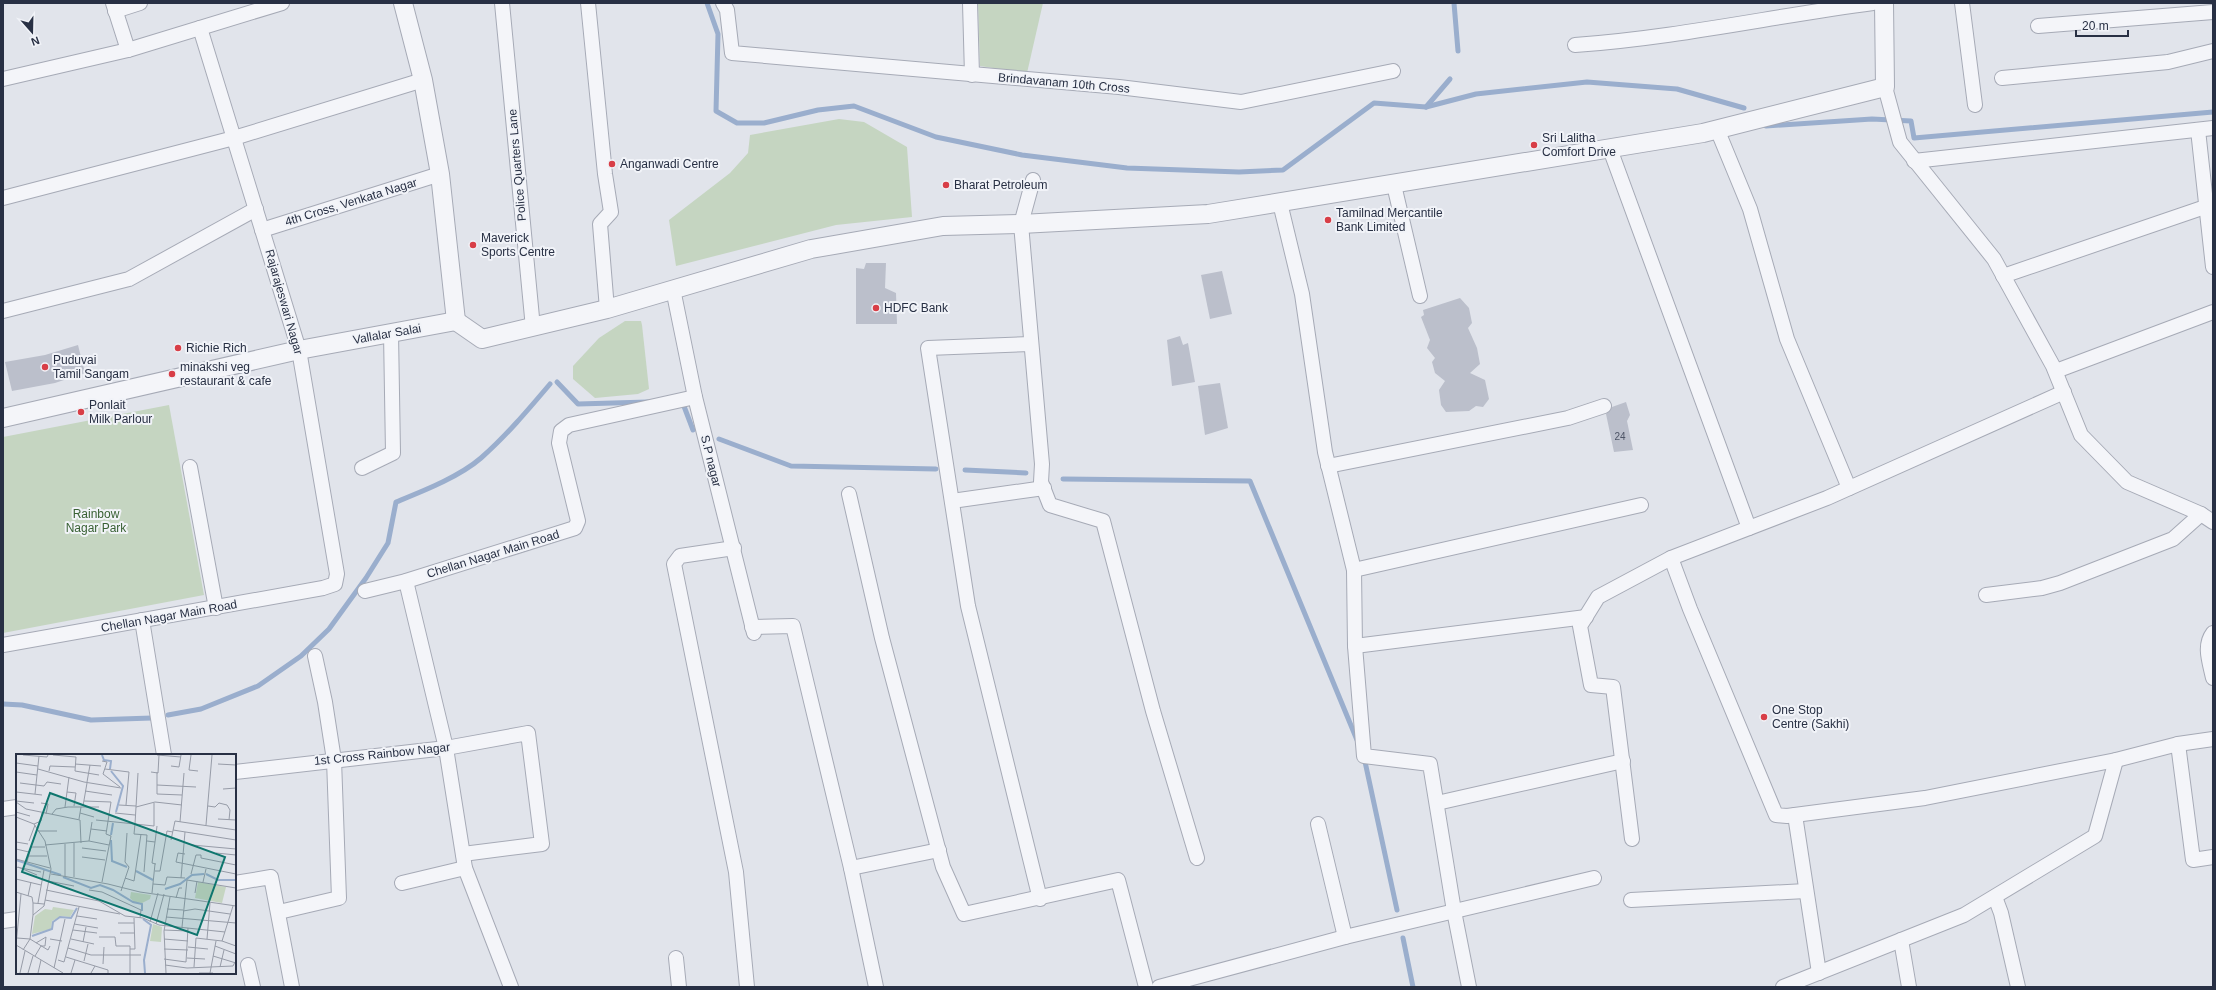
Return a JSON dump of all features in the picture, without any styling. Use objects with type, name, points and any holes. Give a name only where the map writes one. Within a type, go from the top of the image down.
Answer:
[{"type":"street","points":[[128,50],[114,7],[140,3]]},
{"type":"street","points":[[3,79],[128,50],[282,3]]},
{"type":"street","points":[[403,3],[423,80],[440,174],[456,321],[482,339],[534,328],[607,309],[811,249],[943,226],[1021,224],[1208,214],[1610,149],[1887,95]]},
{"type":"street","name":"Police Quarters Lane","points":[[502,3],[534,328]]},
{"type":"street","points":[[588,3],[605,174],[611,212],[600,224],[607,309]]},
{"type":"street","name":"Brindavanam 10th Cross","points":[[723,3],[727,10],[732,53],[1120,87],[1241,102],[1394,71]]},
{"type":"street","points":[[970,3],[972,75]]},
{"type":"street","points":[[1575,45],[1620,42],[1810,11],[1873,3]]},
{"type":"street","points":[[1884,3],[1887,95],[1900,142],[1994,259],[2056,372],[2082,435],[2127,482],[2201,514],[2213,522]]},
{"type":"street","points":[[1962,3],[1975,105]]},
{"type":"street","points":[[2038,26],[2213,12]]},
{"type":"street","name":"Rajarajeswari Nagar","points":[[200,28],[299,350],[337,574],[335,584]]},
{"type":"street","points":[[2002,78],[2168,62],[2213,51]]},
{"type":"street","points":[[3,198],[234,138],[423,80]]},
{"type":"street","points":[[1914,161],[2213,128]]},
{"type":"street","points":[[1717,129],[1750,209],[1787,339],[1849,488]]},
{"type":"street","points":[[2198,130],[2205,207],[2212,244],[2213,268]]},
{"type":"street","points":[[1610,149],[1749,528]]},
{"type":"street","name":"4th Cross, Venkata Nagar","points":[[262,230],[440,174]]},
{"type":"street","points":[[1033,180],[1021,224],[1042,464],[1041,482],[1050,505],[1103,521],[1153,711],[1197,858]]},
{"type":"street","points":[[1394,185],[1420,296]]},
{"type":"street","points":[[1280,203],[1302,294],[1328,466],[1354,570],[1355,646],[1364,756],[1430,764],[1454,911],[1469,987]]},
{"type":"street","points":[[2003,276],[2205,207]]},
{"type":"street","points":[[3,311],[129,279],[256,209]]},
{"type":"street","name":"S.P nagar","points":[[673,289],[695,397],[734,548],[753,630],[793,626],[851,868]]},
{"type":"street","points":[[2056,372],[2213,312]]},
{"type":"street","name":"Vallalar Salai","points":[[3,418],[299,350],[456,321]]},
{"type":"street","points":[[362,468],[393,452],[391,333]]},
{"type":"street","points":[[1031,344],[928,348],[968,606],[1040,899]]},
{"type":"street","points":[[1632,839],[1613,687],[1590,685],[1580,626],[1598,597],[1671,558],[1849,488],[2064,392]]},
{"type":"street","name":"Chellan Nagar Main Road","points":[[365,591],[406,580],[575,528],[578,521],[559,443],[561,431],[569,425],[695,397]]},
{"type":"street","points":[[1328,466],[1568,418],[1604,406]]},
{"type":"street","points":[[190,467],[216,608]]},
{"type":"street","points":[[952,501],[1044,488]]},
{"type":"street","points":[[849,494],[882,638],[943,867],[964,914],[1040,899],[1118,880],[1146,987]]},
{"type":"street","points":[[1354,570],[1641,505]]},
{"type":"street","points":[[1986,595],[2042,588],[2060,584],[2173,539],[2201,514]]},
{"type":"street","points":[[734,548],[680,556],[674,564],[736,872],[747,987]]},
{"type":"street","points":[[1671,558],[1690,609],[1776,815],[1795,815],[1925,798],[2116,760],[2178,744],[2213,739]]},
{"type":"street","points":[[406,580],[446,748],[464,861],[511,987]]},
{"type":"street","name":"Chellan Nagar Main Road","points":[[3,645],[216,608],[323,588],[335,584]]},
{"type":"street","points":[[1355,646],[1586,617]]},
{"type":"street","points":[[142,620],[164,754]]},
{"type":"street","points":[[2213,633],[2209,638],[2207,649],[2213,678]]},
{"type":"street","points":[[279,912],[339,898],[334,760],[325,702],[315,656]]},
{"type":"street","name":"1st Cross Rainbow Nagar","points":[[236,772],[446,748],[528,733],[542,844],[464,861]]},
{"type":"street","points":[[2178,744],[2193,860],[2213,857]]},
{"type":"street","points":[[1783,987],[1804,983],[1819,973],[1964,915],[2095,836],[2116,760]]},
{"type":"street","points":[[1437,803],[1622,761]]},
{"type":"street","points":[[3,809],[16,807]]},
{"type":"street","points":[[1795,815],[1819,973]]},
{"type":"street","points":[[1318,824],[1345,937]]},
{"type":"street","points":[[876,987],[851,868],[939,850]]},
{"type":"street","points":[[402,883],[464,861]]},
{"type":"street","points":[[236,883],[271,877],[279,912],[292,987]]},
{"type":"street","points":[[1159,987],[1345,937],[1594,878]]},
{"type":"street","points":[[1631,900],[1806,891]]},
{"type":"street","points":[[1994,897],[2001,913],[2018,987]]},
{"type":"street","points":[[3,921],[16,919]]},
{"type":"street","points":[[1901,940],[1909,987]]},
{"type":"street","points":[[676,958],[679,987]]},
{"type":"street","points":[[248,965],[253,987]]},
{"type":"green space","points":[[978,3],[1043,3],[1027,73],[980,66]]},
{"type":"green space","points":[[839,119],[864,122],[907,147],[912,217],[836,225],[676,266],[669,220],[730,173],[748,153],[750,135]]},
{"type":"green space","points":[[625,321],[641,321],[649,389],[638,394],[595,398],[573,379],[573,366],[599,338]]},
{"type":"green space","name":"Rainbow Nagar Park","points":[[169,405],[204,595],[3,633],[3,437]]},
{"type":"building","name":"HDFC Bank","points":[[866,263],[886,263],[885,288],[896,293],[897,324],[856,324],[856,268],[864,269]]},
{"type":"building","points":[[1222,271],[1232,314],[1210,319],[1201,275]]},
{"type":"building","points":[[1460,298],[1469,308],[1472,323],[1468,328],[1477,348],[1480,364],[1470,373],[1485,380],[1489,399],[1483,407],[1476,406],[1469,411],[1446,412],[1441,405],[1439,390],[1445,381],[1435,373],[1432,362],[1435,358],[1427,348],[1430,340],[1421,317],[1424,315],[1423,310]]},
{"type":"building","points":[[1180,336],[1183,345],[1188,343],[1195,382],[1172,386],[1167,340]]},
{"type":"building","name":"Puduvai Tamil Sangam","points":[[78,345],[85,373],[55,383],[12,391],[5,362],[45,355]]},
{"type":"building","points":[[1220,383],[1228,428],[1205,435],[1198,386]]},
{"type":"building","points":[[1626,402],[1630,415],[1627,421],[1633,450],[1614,452],[1606,414],[1612,407]]},
{"type":"waterway","points":[[707,3],[718,34],[716,111],[737,123],[764,123],[818,110],[854,106],[936,137],[1022,155],[1127,168],[1239,172],[1283,170],[1374,103],[1426,107],[1476,94],[1587,82],[1677,89],[1744,108]]},
{"type":"waterway","points":[[1454,3],[1458,51]]},
{"type":"waterway","points":[[1426,107],[1450,79]]},
{"type":"waterway","points":[[1766,126],[1872,119],[1911,121],[1914,138],[2213,112]]},
{"type":"waterway","points":[[557,382],[578,404],[648,402]]},
{"type":"waterway","points":[[168,715],[201,709],[258,686],[301,656],[329,629],[366,578],[388,543],[396,502],[440,483],[472,465],[508,432],[550,384]]},
{"type":"waterway","points":[[682,401],[693,430]]},
{"type":"waterway","points":[[719,439],[791,466],[936,469]]},
{"type":"waterway","points":[[965,470],[1026,473]]},
{"type":"waterway","points":[[1063,479],[1250,481],[1357,740]]},
{"type":"waterway","points":[[3,704],[22,705],[91,720],[152,718]]},
{"type":"waterway","points":[[1364,757],[1397,910]]},
{"type":"waterway","points":[[1403,938],[1413,987]]},
{"type":"place","name":"Sri Lalitha Comfort Drive","points":[[1534,145]]},
{"type":"place","name":"Anganwadi Centre","points":[[612,164]]},
{"type":"place","name":"Bharat Petroleum","points":[[946,185]]},
{"type":"place","name":"Tamilnad Mercantile Bank Limited","points":[[1328,220]]},
{"type":"place","name":"Maverick Sports Centre","points":[[473,245]]},
{"type":"place","name":"HDFC Bank","points":[[876,308]]},
{"type":"place","name":"Richie Rich","points":[[178,348]]},
{"type":"place","name":"Puduvai Tamil Sangam","points":[[45,367]]},
{"type":"place","name":"minakshi veg restaurant & cafe","points":[[172,374]]},
{"type":"place","name":"Ponlait Milk Parlour","points":[[81,412]]},
{"type":"place","name":"One Stop Centre (Sakhi)","points":[[1764,717]]}]
